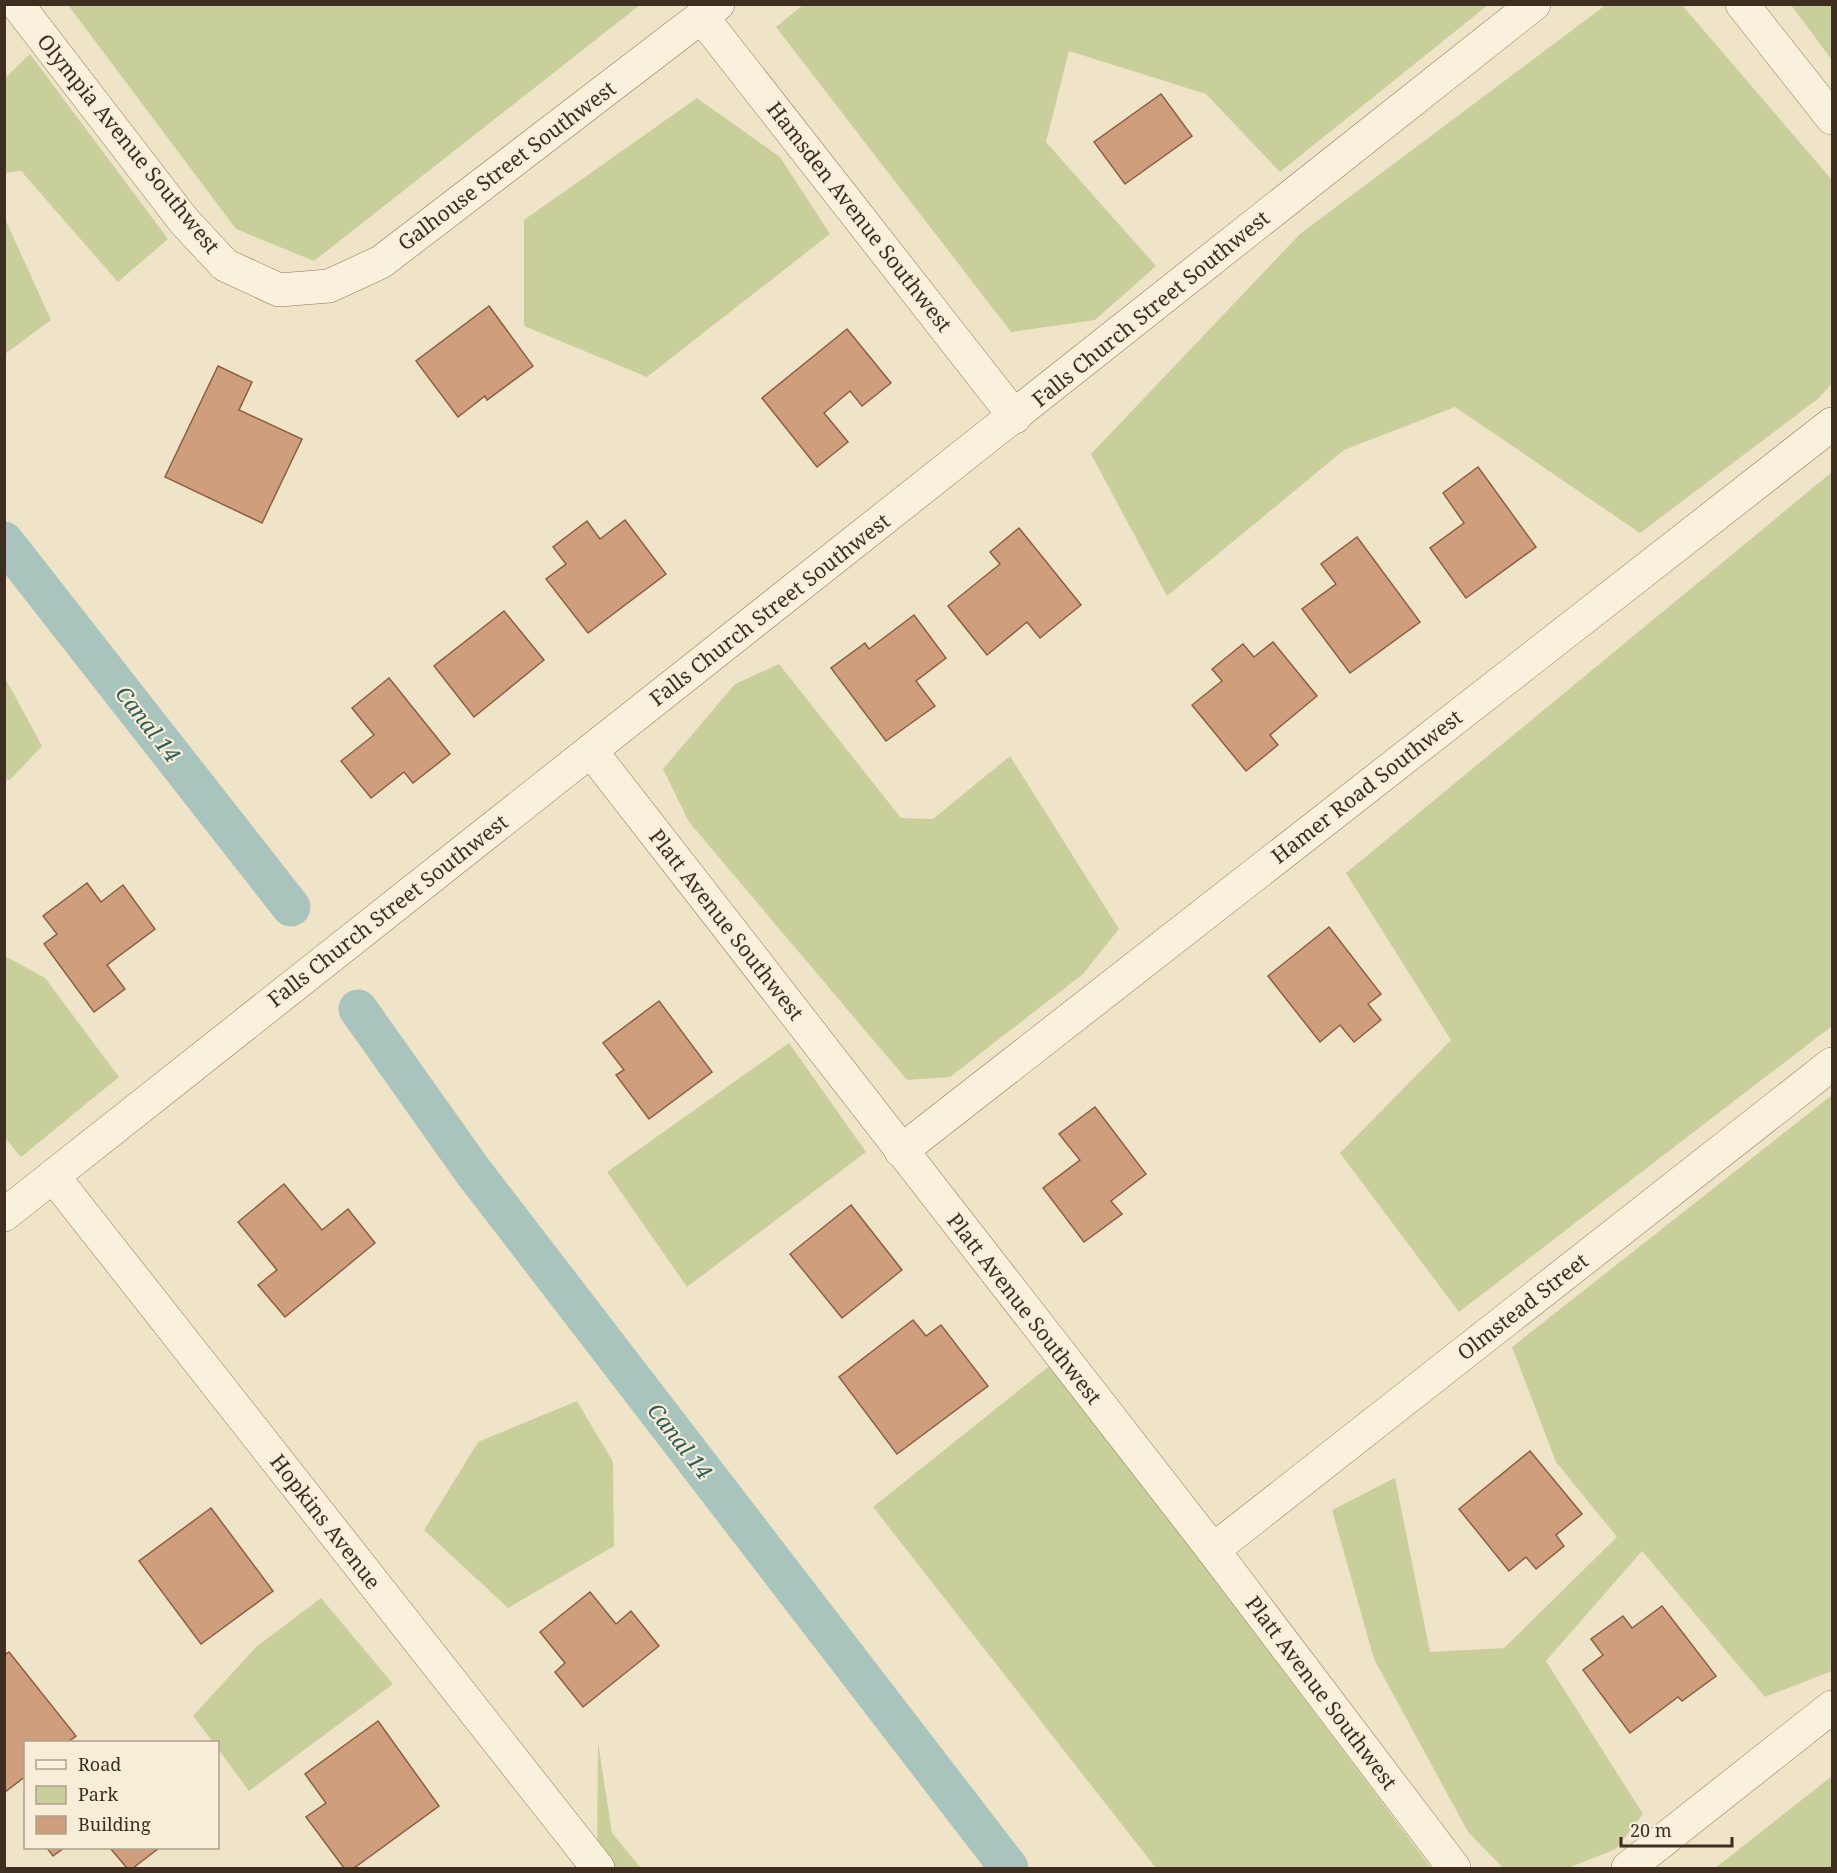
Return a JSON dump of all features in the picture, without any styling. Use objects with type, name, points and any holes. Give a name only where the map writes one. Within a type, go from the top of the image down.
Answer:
[{"type":"street","name":"Olympia Avenue Southwest","points":[[17,4],[184,220],[225,265],[279,290]]},
{"type":"street","name":"Falls Church Street Southwest","points":[[4,1215],[1534,4]]},
{"type":"street","points":[[1742,4],[1833,118]]},
{"type":"street","name":"Galhouse Street Southwest","points":[[279,290],[330,286],[381,262],[710,11]]},
{"type":"street","name":"Hamsden Avenue Southwest","points":[[710,11],[1015,417]]},
{"type":"street","name":"Hamer Road Southwest","points":[[901,1151],[1833,424]]},
{"type":"street","name":"Platt Avenue Southwest","points":[[591,751],[1212,1550],[1454,1869]]},
{"type":"street","name":"Olmstead Street","points":[[1212,1550],[1833,1064]]},
{"type":"street","name":"Hopkins Avenue","points":[[52,1176],[598,1869]]},
{"type":"street","points":[[1628,1869],[1833,1707]]},
{"type":"green space","points":[[804,4],[1488,5],[1280,172],[1206,94],[1069,51],[1046,142],[1156,266],[1095,320],[1011,332],[776,27]]},
{"type":"green space","points":[[1607,4],[1682,5],[1832,180],[1832,383],[1819,398],[1640,533],[1455,407],[1344,450],[1167,596],[1091,454],[1300,234]]},
{"type":"green space","points":[[68,5],[640,5],[314,261],[236,229]]},
{"type":"green space","points":[[1791,5],[1832,5],[1832,60]]},
{"type":"green space","points":[[30,54],[168,239],[118,282],[21,171],[5,173],[5,78]]},
{"type":"green space","points":[[697,98],[780,157],[830,234],[647,377],[524,326],[524,220]]},
{"type":"green space","points":[[5,219],[51,320],[4,354]]},
{"type":"green space","points":[[1832,472],[1832,1026],[1459,1312],[1340,1153],[1451,1040],[1346,873]]},
{"type":"green space","points":[[779,664],[901,818],[933,819],[1010,756],[1119,929],[1083,974],[950,1077],[907,1080],[689,822],[663,769],[735,684]]},
{"type":"green space","points":[[4,676],[42,746],[10,780],[5,779]]},
{"type":"green space","points":[[5,956],[45,978],[119,1077],[21,1157],[5,1138]]},
{"type":"green space","points":[[789,1043],[866,1152],[687,1287],[607,1172]]},
{"type":"green space","points":[[1832,1095],[1832,1671],[1765,1697],[1642,1551],[1546,1661],[1643,1814],[1616,1849],[1568,1868],[1503,1868],[1468,1832],[1374,1659],[1332,1510],[1395,1478],[1430,1652],[1504,1648],[1617,1537],[1556,1462],[1512,1347]]},
{"type":"green space","points":[[1053,1363],[1431,1868],[1156,1868],[873,1507]]},
{"type":"green space","points":[[577,1401],[613,1462],[614,1546],[508,1608],[424,1530],[478,1442]]},
{"type":"green space","points":[[321,1598],[393,1684],[249,1791],[219,1750],[219,1741],[212,1741],[193,1716],[256,1647]]},
{"type":"green space","points":[[598,1742],[612,1833],[641,1868],[597,1868]]},
{"type":"green space","points":[[1832,1776],[1832,1868],[1715,1868]]},
{"type":"building","points":[[1161,94],[1192,136],[1125,184],[1094,142]]},
{"type":"building","points":[[489,306],[533,366],[487,400],[485,396],[458,417],[416,361]]},
{"type":"building","points":[[847,329],[891,383],[862,406],[850,391],[824,413],[848,442],[817,467],[762,398]]},
{"type":"building","points":[[218,366],[252,382],[239,410],[302,439],[262,523],[165,477]]},
{"type":"building","points":[[1478,467],[1536,547],[1466,598],[1430,548],[1464,523],[1443,493]]},
{"type":"building","points":[[625,520],[666,574],[588,633],[546,579],[566,564],[553,547],[587,521],[600,539]]},
{"type":"building","points":[[1019,528],[1081,605],[1040,638],[1027,622],[987,655],[948,606],[1000,564],[990,552]]},
{"type":"building","points":[[1357,537],[1420,622],[1350,673],[1302,609],[1336,584],[1321,564]]},
{"type":"building","points":[[504,611],[544,660],[474,717],[434,666]]},
{"type":"building","points":[[914,615],[946,658],[916,681],[935,706],[886,741],[831,668],[865,643],[869,649]]},
{"type":"building","points":[[1273,642],[1317,696],[1270,735],[1278,745],[1246,771],[1192,705],[1222,681],[1212,669],[1243,644],[1254,657]]},
{"type":"building","points":[[389,678],[450,754],[413,783],[404,772],[371,798],[341,761],[374,735],[352,708]]},
{"type":"building","points":[[87,883],[101,902],[123,885],[155,929],[107,965],[125,989],[94,1012],[44,944],[57,934],[43,916]]},
{"type":"building","points":[[1329,927],[1381,994],[1368,1004],[1381,1020],[1354,1042],[1340,1025],[1320,1042],[1268,976]]},
{"type":"building","points":[[659,1001],[712,1072],[649,1119],[616,1075],[624,1070],[603,1043]]},
{"type":"building","points":[[1095,1107],[1146,1174],[1111,1201],[1122,1214],[1084,1242],[1043,1188],[1080,1160],[1059,1134]]},
{"type":"building","points":[[284,1184],[322,1230],[348,1209],[375,1243],[285,1317],[258,1285],[277,1270],[238,1222]]},
{"type":"building","points":[[851,1205],[902,1270],[842,1318],[790,1254]]},
{"type":"building","points":[[913,1320],[926,1336],[941,1325],[988,1386],[897,1454],[839,1377]]},
{"type":"building","points":[[1530,1451],[1582,1514],[1556,1535],[1564,1546],[1536,1569],[1526,1557],[1509,1571],[1459,1509]]},
{"type":"building","points":[[211,1508],[273,1591],[201,1644],[139,1561]]},
{"type":"building","points":[[590,1592],[616,1624],[631,1611],[659,1646],[583,1707],[555,1672],[565,1663],[540,1632]]},
{"type":"building","points":[[1662,1606],[1716,1676],[1682,1701],[1678,1697],[1630,1733],[1583,1670],[1603,1655],[1591,1639],[1623,1616],[1632,1628]]},
{"type":"building","points":[[9,1652],[76,1736],[69,1741],[24,1741],[24,1778],[5,1792],[4,1655]]},
{"type":"building","points":[[378,1721],[439,1806],[354,1868],[344,1868],[306,1817],[326,1803],[305,1774]]},
{"type":"building","points":[[48,1849],[63,1849],[53,1856]]},
{"type":"building","points":[[111,1849],[158,1849],[133,1868],[127,1868]]},
{"type":"waterway","name":"Canal 14","points":[[4,541],[291,907]]},
{"type":"waterway","name":"Canal 14","points":[[358,1009],[472,1170],[1009,1868]]}]
